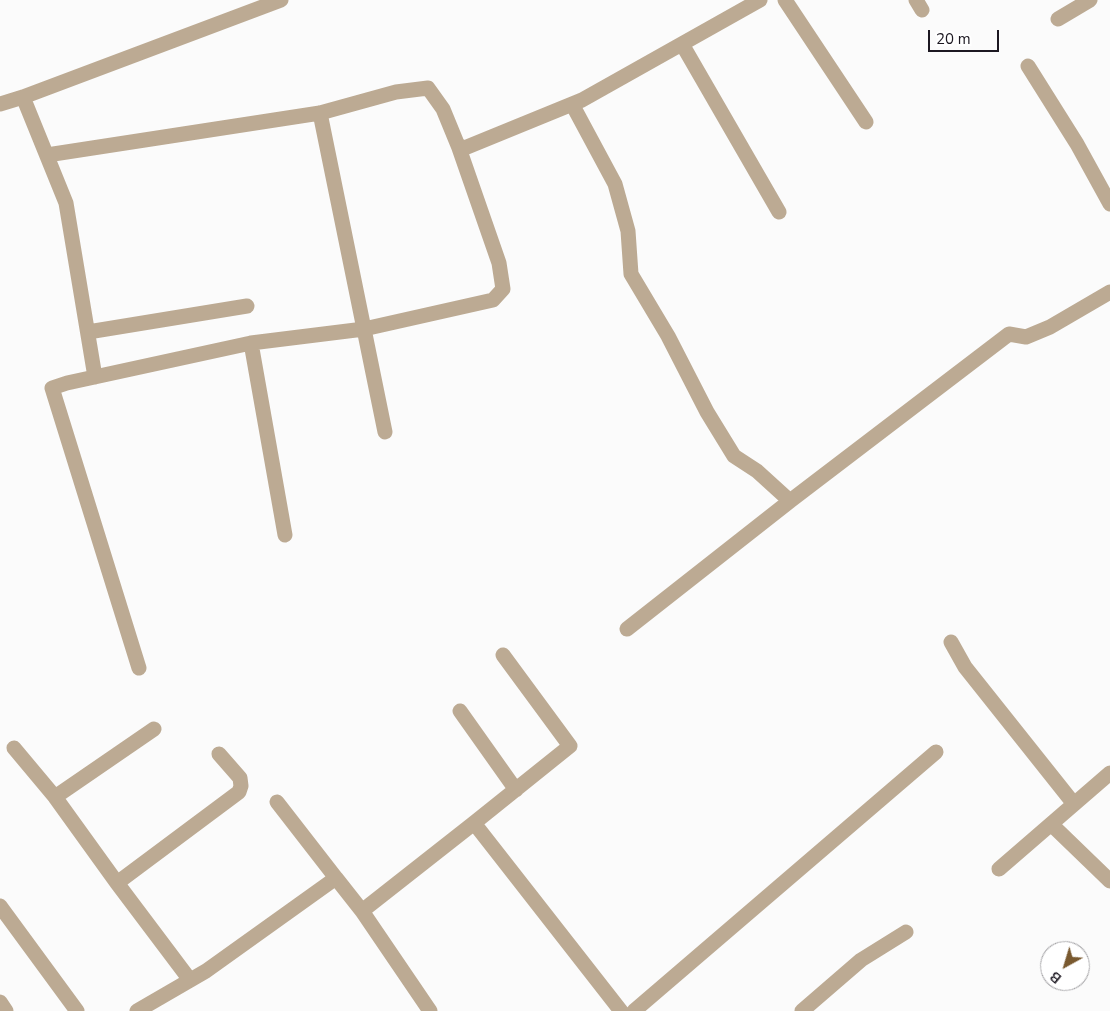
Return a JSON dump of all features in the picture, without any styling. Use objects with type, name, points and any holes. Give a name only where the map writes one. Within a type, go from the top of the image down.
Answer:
[{"type":"street","points":[[0,104],[281,0]]},
{"type":"street","points":[[459,148],[467,147],[582,100],[760,0]]},
{"type":"street","points":[[785,0],[866,122]]},
{"type":"street","points":[[1058,20],[1090,0]]},
{"type":"street","points":[[682,44],[779,212]]},
{"type":"street","points":[[1028,66],[1077,144],[1110,204]]},
{"type":"street","points":[[47,155],[320,113],[396,92],[428,88],[443,109],[459,148],[499,263],[503,289],[493,300],[364,329],[252,342],[52,388],[139,668]]},
{"type":"street","points":[[23,97],[66,203],[95,377]]},
{"type":"street","points":[[572,104],[615,184],[628,231],[631,274],[668,336],[707,412],[734,456],[757,471],[790,502]]},
{"type":"street","points":[[320,113],[385,432]]},
{"type":"street","points":[[627,629],[1009,334],[1026,337],[1050,327],[1110,292]]},
{"type":"street","points":[[88,332],[247,306]]},
{"type":"street","points":[[252,342],[286,535]]},
{"type":"street","points":[[951,642],[965,667],[1074,804]]},
{"type":"street","points":[[362,911],[570,746],[503,655]]},
{"type":"street","points":[[460,712],[516,790]]},
{"type":"street","points":[[55,797],[154,729]]},
{"type":"street","points":[[14,748],[55,797],[117,884],[190,980]]},
{"type":"street","points":[[634,1011],[936,752]]},
{"type":"street","points":[[117,884],[239,792],[241,786],[240,778],[219,754]]},
{"type":"street","points":[[999,869],[1110,773]]},
{"type":"street","points":[[277,802],[362,911],[430,1011]]},
{"type":"street","points":[[474,823],[621,1011]]},
{"type":"street","points":[[1051,824],[1110,881]]},
{"type":"street","points":[[137,1011],[206,971],[336,878]]},
{"type":"street","points":[[0,906],[77,1011]]},
{"type":"street","points":[[802,1011],[861,960],[906,932]]},
{"type":"street","points":[[0,1002],[6,1011]]}]
